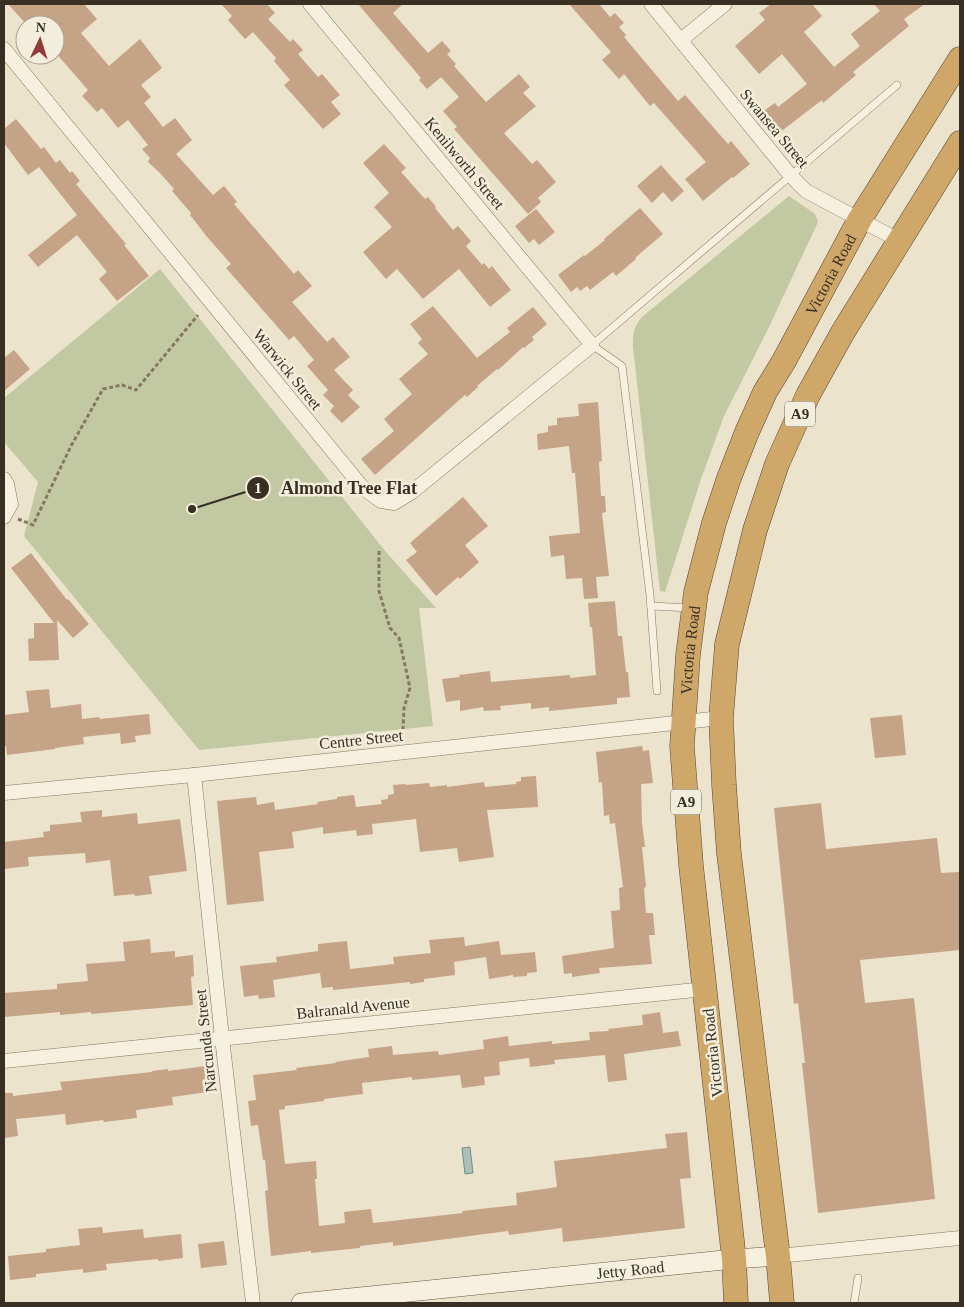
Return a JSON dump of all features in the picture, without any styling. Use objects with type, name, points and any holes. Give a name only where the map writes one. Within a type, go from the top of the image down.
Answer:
[{"type":"highway","name":"Victoria Road","points":[[736,1303],[734,1259],[691,865],[682,746],[688,655],[696,592],[714,523],[729,478],[765,392],[784,361],[860,219],[960,59]]},
{"type":"highway","name":"A9","points":[[782,1303],[730,854],[724,785],[722,718],[727,644],[755,530],[777,464],[808,395],[843,332],[960,142]]},
{"type":"street","name":"Kenilworth Street","points":[[310,4],[592,345]]},
{"type":"street","name":"Swansea Street","points":[[651,4],[791,176],[806,191],[900,241]]},
{"type":"street","points":[[681,40],[725,4]]},
{"type":"street","name":"Warwick Street","points":[[4,48],[362,487],[381,501],[394,503],[412,492],[592,345]]},
{"type":"street","points":[[5,516],[11,504],[6,482]]},
{"type":"street","name":"Centre Street","points":[[4,793],[194,775],[722,718]]},
{"type":"street","name":"Narcunda Street","points":[[194,775],[252,1303]]},
{"type":"street","name":"Balranald Avenue","points":[[4,1060],[705,988]]},
{"type":"street","name":"Jetty Road","points":[[314,1303],[734,1259],[960,1238]]},
{"type":"lane","points":[[592,345],[897,84]]},
{"type":"lane","name":"Victoria Road","points":[[592,345],[622,366],[651,606],[657,691]]},
{"type":"lane","points":[[651,606],[694,608]]},
{"type":"lane","points":[[854,1303],[858,1278]]},
{"type":"path","points":[[5,516],[33,525],[71,446],[103,389],[122,386],[136,390],[198,315]]},
{"type":"path","points":[[379,551],[379,591],[390,628],[399,638],[410,688],[404,708],[403,729]]},
{"type":"green space","points":[[789,196],[815,214],[818,222],[768,329],[724,416],[701,479],[665,592],[660,591],[633,347],[634,331],[642,317]]},
{"type":"green space","points":[[160,269],[386,552],[436,608],[419,608],[433,726],[199,750],[24,536],[38,482],[4,442],[4,398]]},
{"type":"shaded area","points":[[470,1147],[473,1173],[465,1174],[462,1148]]},
{"type":"building","points":[[8,4],[84,4],[97,19],[81,33],[109,66],[140,39],[162,68],[141,85],[151,97],[144,103],[163,127],[175,118],[192,140],[176,154],[213,195],[224,186],[237,202],[234,204],[294,274],[298,270],[312,286],[292,302],[327,342],[333,337],[350,357],[334,370],[353,390],[348,395],[360,407],[342,423],[330,411],[334,406],[323,395],[328,390],[307,366],[314,360],[294,336],[289,340],[226,268],[231,264],[190,215],[191,213],[172,191],[174,189],[148,162],[150,158],[142,149],[148,145],[128,120],[118,128],[102,108],[97,112],[82,96],[88,90],[65,64],[65,15],[18,15]]},
{"type":"building","points":[[221,4],[267,4],[275,13],[268,19],[290,42],[293,39],[303,50],[298,54],[318,77],[322,74],[340,95],[331,102],[341,114],[323,129],[284,85],[290,80],[274,61],[276,58],[253,32],[245,39],[228,20],[232,16]]},
{"type":"building","points":[[358,4],[403,4],[393,13],[428,53],[442,41],[451,51],[447,54],[456,64],[454,66],[486,102],[519,74],[530,87],[523,93],[536,106],[504,133],[532,164],[537,160],[556,182],[538,198],[541,202],[528,214],[454,129],[457,127],[443,111],[459,97],[441,77],[427,89],[419,80],[421,78]]},
{"type":"building","points":[[569,4],[599,4],[610,17],[615,13],[624,23],[619,27],[626,35],[624,37],[678,101],[685,95],[728,144],[731,141],[750,164],[703,201],[685,179],[706,162],[654,103],[650,106],[624,74],[619,79],[602,60],[611,52]]},
{"type":"building","points":[[771,4],[812,4],[822,16],[804,32],[834,67],[860,46],[851,34],[880,11],[874,4],[925,4],[904,19],[909,26],[853,72],[856,75],[823,103],[822,100],[779,133],[762,112],[775,103],[778,107],[807,84],[782,54],[759,74],[735,46],[765,20],[759,13]]},
{"type":"building","points":[[16,119],[41,149],[44,147],[56,163],[60,160],[70,173],[72,171],[80,181],[76,184],[126,244],[124,245],[149,276],[117,301],[99,279],[107,272],[77,235],[38,267],[28,255],[77,215],[39,167],[28,175],[4,143],[4,129]]},
{"type":"building","points":[[384,144],[406,168],[401,172],[425,199],[428,197],[453,230],[458,226],[471,241],[466,246],[482,265],[484,263],[489,269],[492,266],[511,290],[490,307],[459,269],[423,299],[397,269],[386,279],[363,252],[392,227],[374,207],[389,193],[363,163]]},
{"type":"building","points":[[661,165],[684,191],[672,202],[663,192],[652,203],[637,186]]},
{"type":"building","points":[[640,208],[663,234],[616,276],[613,272],[590,290],[587,286],[580,291],[577,287],[571,292],[558,275],[605,240]]},
{"type":"building","points":[[536,209],[555,232],[539,245],[534,239],[529,243],[515,226]]},
{"type":"building","points":[[433,306],[477,358],[510,332],[507,328],[533,307],[547,324],[532,337],[534,340],[477,386],[467,397],[465,395],[375,475],[361,459],[394,431],[384,419],[412,394],[399,379],[428,354],[418,343],[422,339],[410,324]]},
{"type":"building","points":[[14,350],[30,369],[4,391],[4,358]]},
{"type":"building","points":[[598,402],[602,461],[599,462],[601,496],[605,496],[606,512],[602,513],[609,576],[596,577],[598,598],[584,599],[582,578],[566,579],[564,555],[551,557],[549,536],[580,533],[575,473],[572,473],[569,446],[538,450],[537,434],[548,432],[548,426],[557,425],[557,418],[579,416],[578,404]]},
{"type":"building","points":[[463,497],[488,526],[465,545],[479,562],[460,579],[458,577],[436,596],[406,560],[417,552],[410,543]]},
{"type":"building","points":[[31,553],[67,600],[89,624],[73,638],[57,620],[59,660],[29,661],[28,639],[34,638],[34,623],[54,623],[11,568]]},
{"type":"building","points":[[615,601],[618,636],[622,636],[630,697],[617,698],[617,704],[549,711],[549,707],[531,709],[531,703],[500,706],[501,710],[484,711],[483,707],[460,711],[460,700],[446,702],[442,679],[460,677],[459,675],[490,671],[491,682],[570,675],[570,678],[596,675],[588,603]]},
{"type":"building","points":[[49,689],[51,708],[81,704],[82,719],[149,714],[151,734],[135,736],[136,742],[121,744],[120,733],[83,737],[84,744],[7,755],[6,746],[4,746],[4,715],[29,712],[26,691]]},
{"type":"building","points":[[902,715],[906,755],[875,758],[870,718]]},
{"type":"building","points":[[642,746],[643,751],[649,750],[653,783],[641,784],[645,847],[642,847],[646,887],[644,888],[646,913],[653,913],[655,935],[649,935],[652,964],[599,968],[600,973],[572,977],[572,973],[564,974],[562,956],[614,948],[611,911],[620,910],[619,888],[623,887],[615,823],[610,824],[609,815],[604,816],[602,782],[599,783],[596,752]]},
{"type":"building","points":[[536,776],[538,807],[487,810],[494,857],[459,862],[457,848],[420,852],[416,819],[372,824],[373,834],[357,836],[356,830],[323,834],[323,827],[292,832],[294,848],[259,852],[264,901],[227,905],[217,801],[256,797],[257,805],[274,802],[275,810],[318,804],[317,802],[354,795],[356,807],[382,804],[381,800],[388,799],[388,795],[394,794],[393,785],[429,783],[430,787],[447,785],[447,787],[484,782],[485,787],[516,784],[516,782],[521,781],[521,777]]},
{"type":"building","points":[[821,803],[826,849],[937,838],[941,873],[960,872],[960,950],[860,960],[865,1003],[914,998],[935,1199],[818,1213],[802,1063],[805,1063],[798,1003],[794,1004],[774,808]]},
{"type":"building","points":[[102,810],[102,817],[137,813],[138,824],[180,819],[187,871],[149,876],[152,894],[114,896],[110,860],[86,863],[85,853],[28,857],[29,866],[4,869],[4,842],[44,837],[43,832],[50,831],[50,825],[82,822],[80,812]]},
{"type":"building","points":[[464,937],[465,946],[499,941],[501,955],[535,952],[537,972],[527,973],[527,976],[513,977],[513,975],[489,979],[486,957],[454,962],[455,975],[424,979],[424,982],[333,990],[333,987],[322,988],[320,973],[273,980],[275,997],[259,999],[258,995],[244,997],[240,966],[277,962],[276,957],[318,951],[318,944],[347,941],[350,969],[394,964],[393,957],[431,953],[429,940]]},
{"type":"building","points":[[150,939],[151,953],[175,951],[175,957],[193,955],[194,976],[191,977],[193,1005],[91,1014],[91,1012],[60,1015],[60,1012],[4,1017],[4,993],[57,989],[57,984],[88,981],[86,964],[125,961],[123,942]]},
{"type":"building","points":[[660,1012],[663,1033],[678,1031],[681,1046],[624,1054],[627,1080],[608,1082],[605,1055],[554,1060],[555,1064],[530,1067],[529,1058],[499,1062],[500,1075],[484,1077],[485,1085],[462,1088],[460,1075],[412,1080],[412,1077],[362,1083],[363,1094],[285,1106],[285,1109],[279,1110],[285,1164],[316,1161],[317,1179],[315,1179],[319,1226],[345,1223],[344,1212],[371,1209],[373,1223],[517,1205],[516,1193],[557,1187],[554,1161],[667,1148],[665,1134],[687,1132],[691,1178],[680,1179],[685,1228],[563,1242],[562,1228],[509,1235],[508,1231],[393,1246],[393,1242],[360,1246],[360,1248],[271,1256],[265,1191],[268,1190],[265,1160],[263,1160],[258,1125],[251,1126],[248,1101],[256,1100],[253,1075],[297,1070],[296,1068],[369,1057],[368,1049],[392,1046],[393,1055],[438,1051],[439,1055],[484,1049],[483,1040],[508,1036],[509,1046],[552,1041],[552,1044],[590,1040],[589,1032],[609,1031],[608,1029],[643,1025],[642,1015]]},
{"type":"building","points":[[205,1066],[208,1092],[172,1097],[173,1105],[136,1110],[137,1118],[66,1125],[65,1114],[16,1119],[18,1136],[4,1138],[4,1093],[13,1093],[13,1096],[62,1090],[60,1082]]},
{"type":"building","points":[[102,1227],[103,1233],[143,1229],[144,1238],[181,1234],[183,1258],[106,1264],[107,1270],[83,1273],[83,1269],[36,1274],[36,1277],[10,1280],[8,1256],[46,1252],[46,1249],[80,1245],[78,1229]]},
{"type":"building","points":[[224,1241],[227,1265],[201,1268],[198,1244]]},
{"type":"place","name":"Almond Tree Flat","points":[[192,509]]}]
